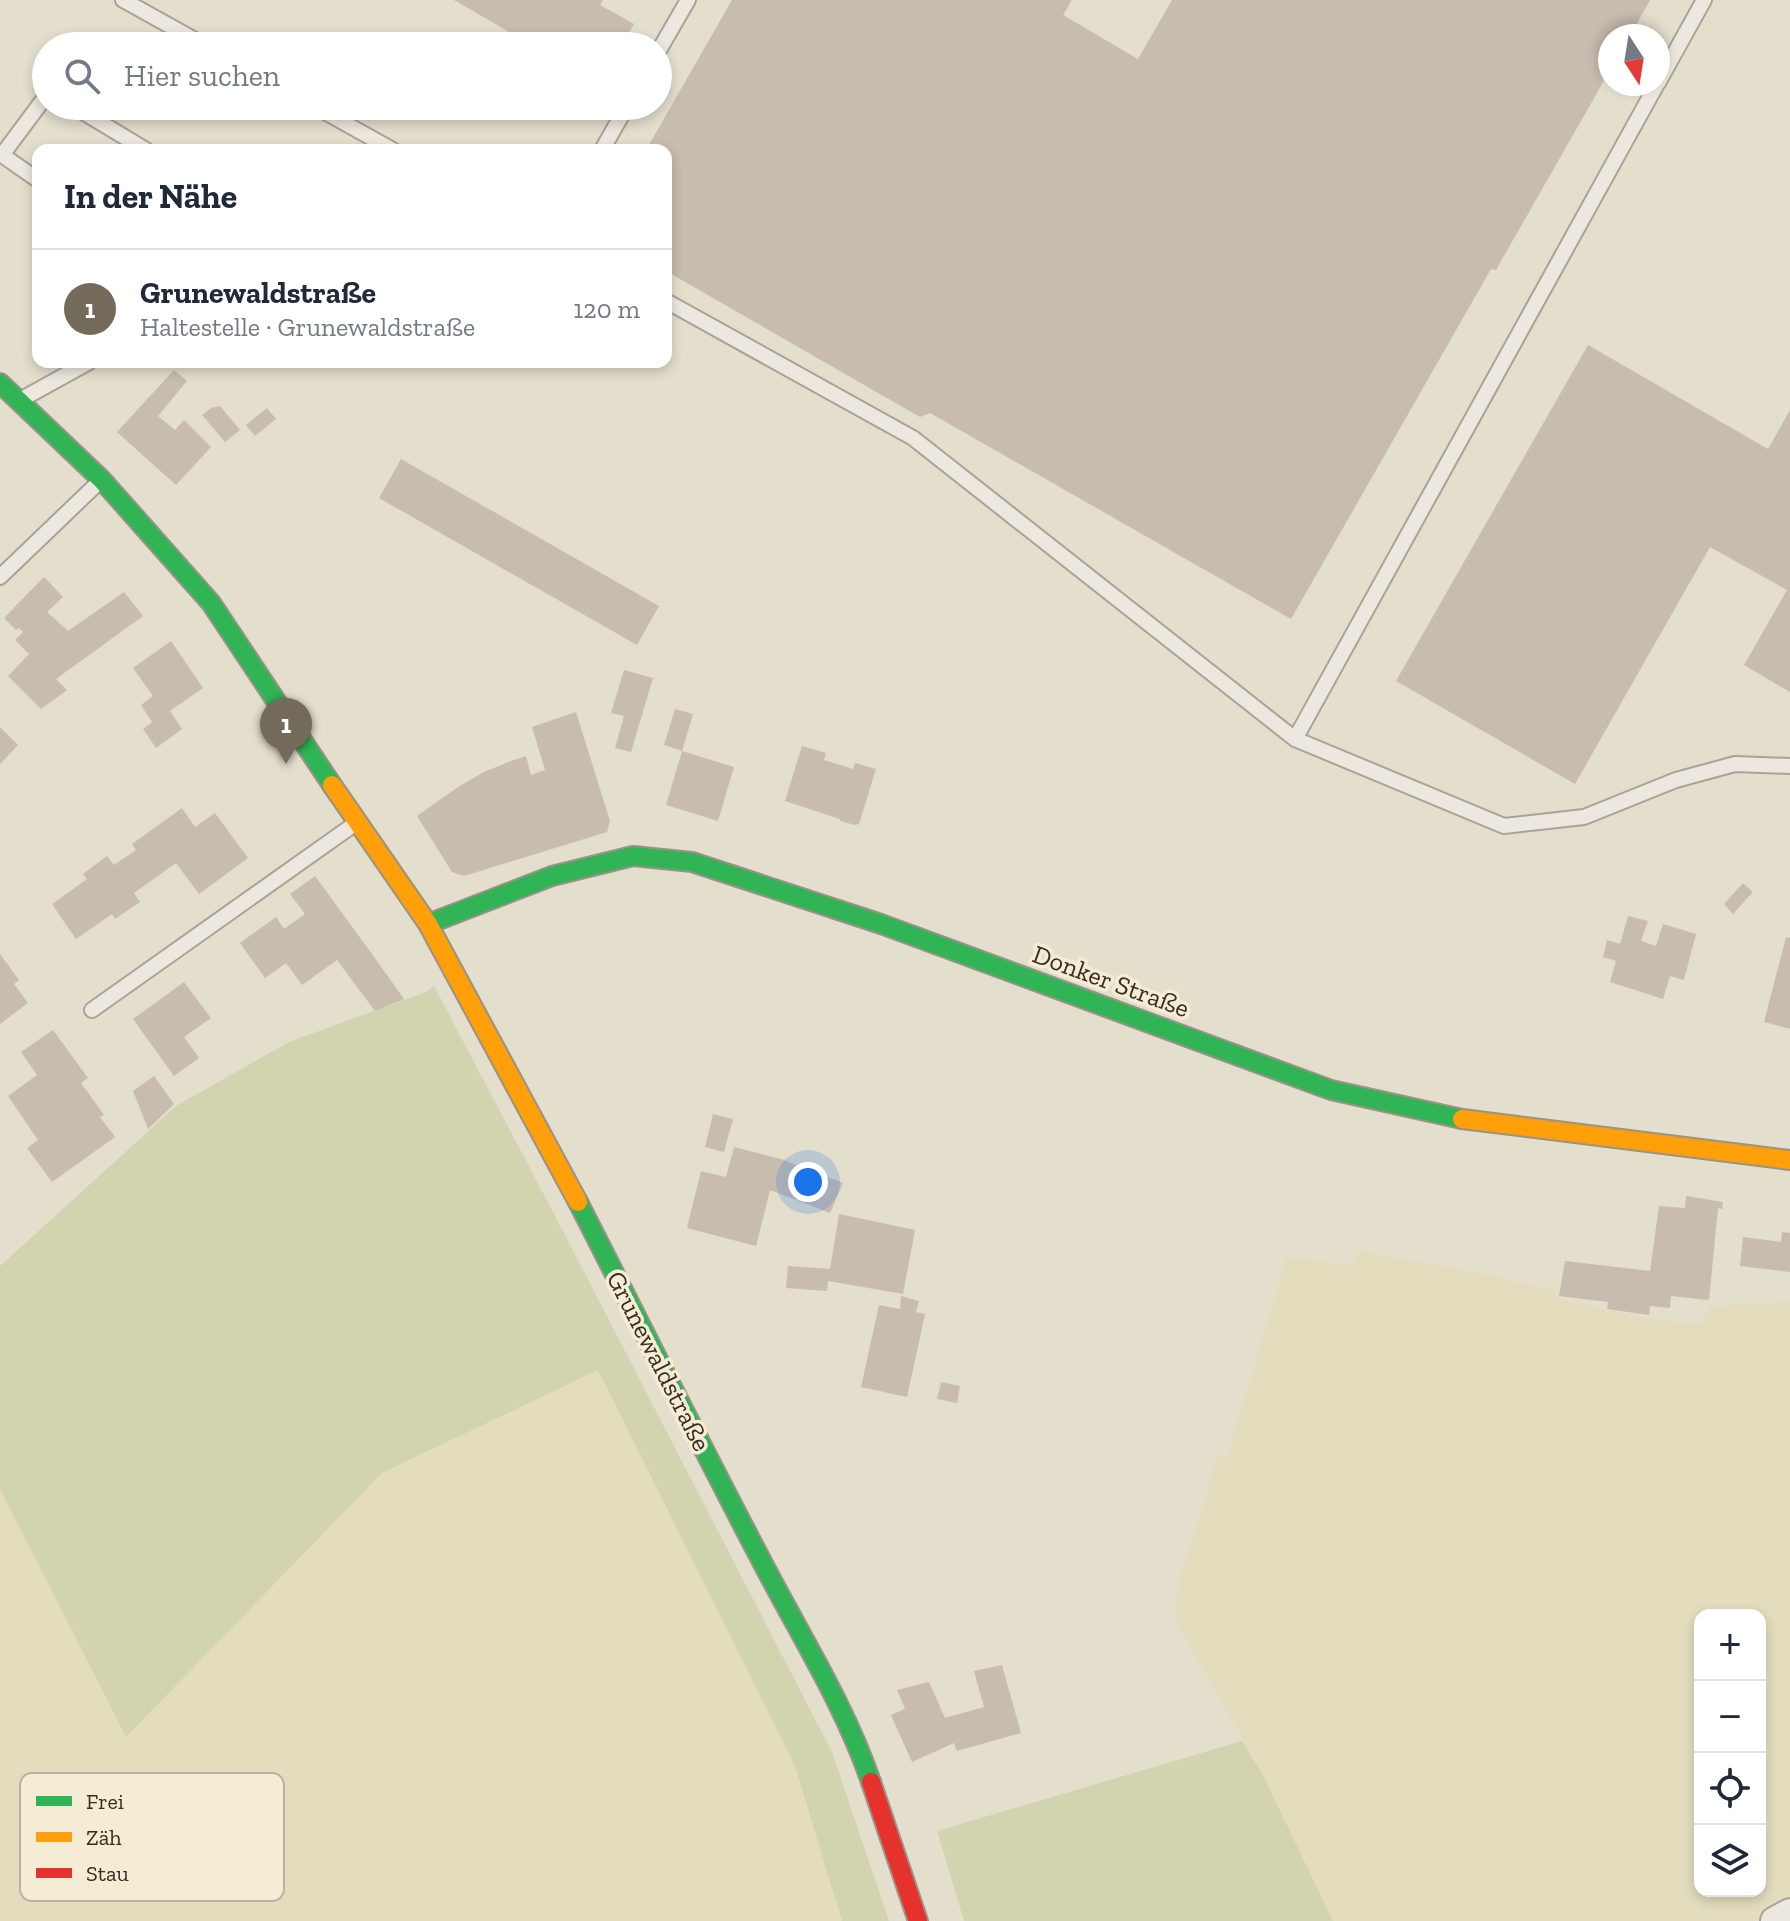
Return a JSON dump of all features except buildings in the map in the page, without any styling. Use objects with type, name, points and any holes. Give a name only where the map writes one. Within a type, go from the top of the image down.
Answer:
[{"type":"street","name":"Grunewaldstraße","points":[[0,383],[102,480],[211,603],[428,924],[575,1196],[823,1674],[863,1759],[918,1921]]},
{"type":"street","name":"Donker Straße","points":[[428,924],[552,876],[633,856],[692,862],[881,924],[1331,1090],[1473,1121],[1790,1160]]},
{"type":"street","points":[[1775,1921],[1790,1913]]},
{"type":"lane","points":[[123,0],[181,32]]},
{"type":"lane","points":[[670,32],[688,0]]},
{"type":"lane","points":[[1670,62],[1704,0]]},
{"type":"lane","points":[[1295,739],[1651,96]]},
{"type":"lane","points":[[32,115],[2,155],[32,176]]},
{"type":"lane","points":[[96,120],[136,144]]},
{"type":"lane","points":[[339,120],[382,144]]},
{"type":"lane","points":[[605,144],[619,120]]},
{"type":"lane","points":[[672,304],[913,438],[1295,739],[1504,826],[1584,817],[1676,780],[1735,764],[1790,766]]},
{"type":"lane","points":[[19,402],[78,368]]},
{"type":"lane","points":[[0,577],[102,480]]},
{"type":"lane","points":[[92,1010],[357,823]]},
{"type":"shaded area","points":[[1359,1251],[1470,1271],[1556,1291],[1557,1298],[1632,1316],[1701,1325],[1709,1307],[1790,1302],[1790,1898],[1778,1910],[1753,1921],[1333,1921],[1262,1773],[1176,1621],[1178,1586],[1219,1453],[1227,1457],[1287,1257],[1353,1266]]},
{"type":"shaded area","points":[[598,1370],[795,1766],[842,1921],[0,1921],[0,1489],[126,1737],[382,1473]]},
{"type":"green space","points":[[434,986],[832,1752],[889,1921],[842,1921],[795,1766],[598,1370],[382,1473],[126,1737],[0,1489],[0,1266],[176,1106],[289,1042],[426,992]]},
{"type":"green space","points":[[1242,1741],[1262,1773],[1333,1921],[964,1921],[937,1831]]},
{"type":"traffic: fast","points":[[0,383],[102,480],[211,603],[332,785]]},
{"type":"traffic: fast","points":[[428,924],[552,876],[633,856],[692,862],[881,924],[1331,1090],[1462,1119]]},
{"type":"traffic: fast","points":[[578,1202],[837,1702],[871,1782]]},
{"type":"traffic: slow","points":[[332,785],[428,924],[578,1202]]},
{"type":"traffic: slow","points":[[1462,1119],[1790,1160]]},
{"type":"traffic: jam","points":[[871,1782],[918,1921]]},
{"type":"place","name":"Grunewaldstraße","points":[[286,764]]}]
